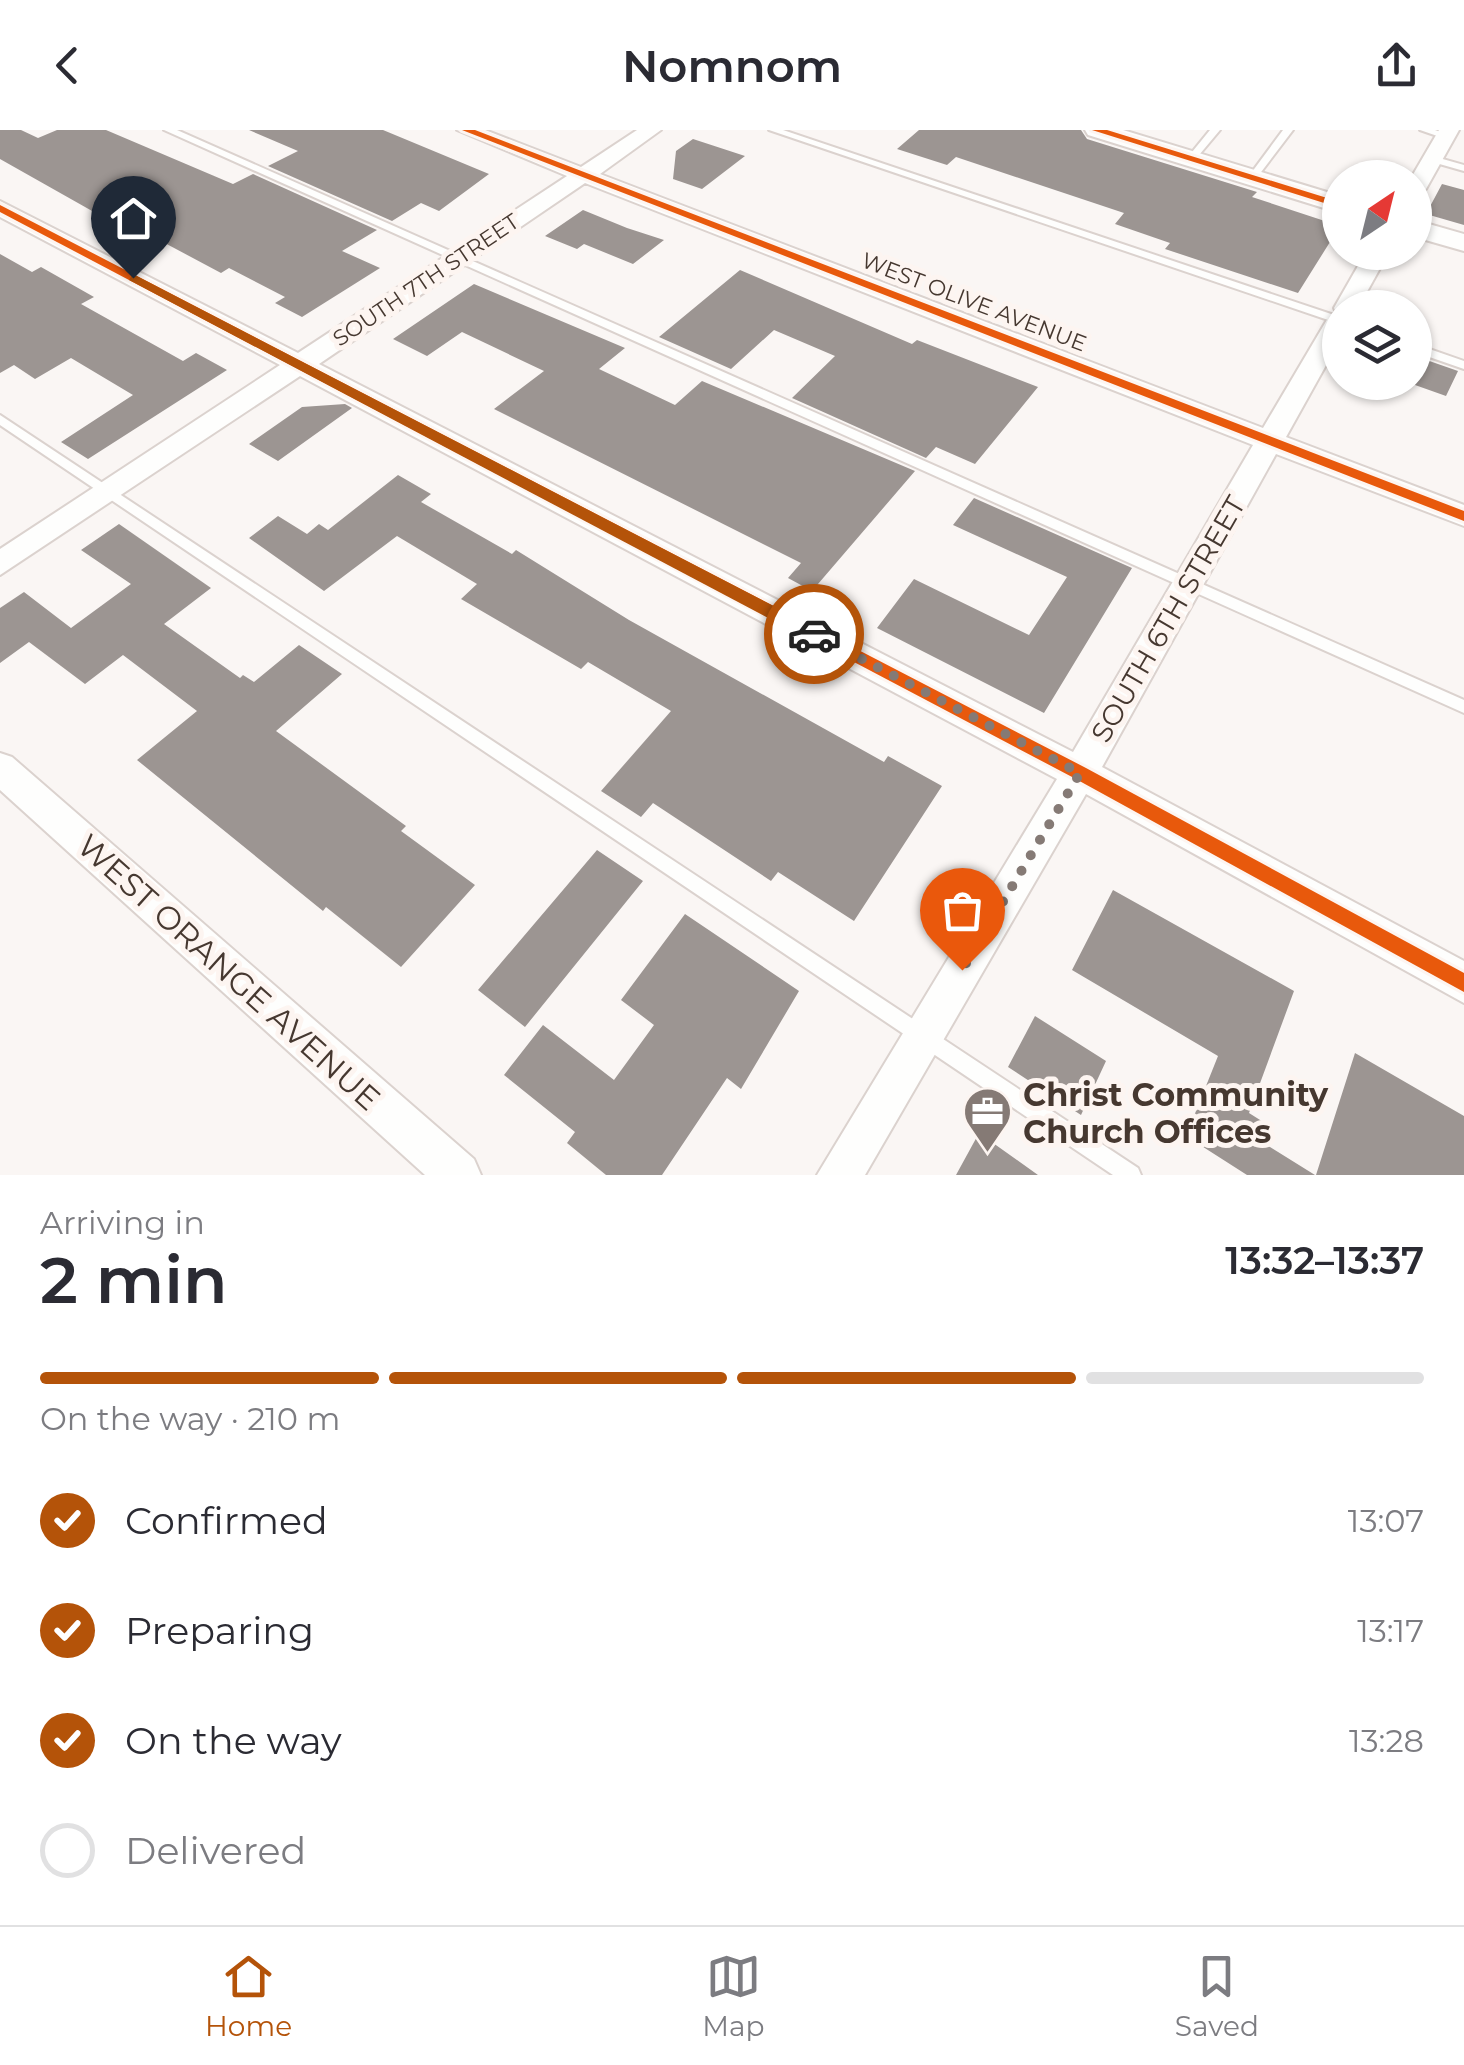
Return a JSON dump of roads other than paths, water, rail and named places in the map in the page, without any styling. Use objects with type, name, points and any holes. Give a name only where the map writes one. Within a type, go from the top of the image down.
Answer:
[{"type":"street","name":"WEST OLIVE AVENUE","points":[[468,130],[1464,516]]},
{"type":"street","name":"SOUTH 7TH STREET","points":[[0,564],[651,130]]},
{"type":"street","points":[[1097,130],[1322,199]]},
{"type":"street","points":[[1432,159],[1444,135]]},
{"type":"street","points":[[0,208],[1080,773],[1464,983]]},
{"type":"street","points":[[1432,233],[1464,243]]},
{"type":"street","name":"SOUTH 6TH STREET","points":[[840,1175],[1080,773],[1322,351]]},
{"type":"street","name":"WEST ORANGE AVENUE","points":[[0,768],[458,1175]]},
{"type":"lane","points":[[169,130],[1464,707]]},
{"type":"lane","points":[[774,130],[1322,314]]},
{"type":"lane","points":[[1192,159],[1216,130]]},
{"type":"lane","points":[[1252,178],[1288,130]]},
{"type":"lane","points":[[1432,159],[1464,168]]},
{"type":"lane","points":[[1432,354],[1464,365]]},
{"type":"lane","points":[[0,419],[1131,1175]]},
{"type":"place","name":"Christ Community Church Offices","points":[[988,1154]]}]
